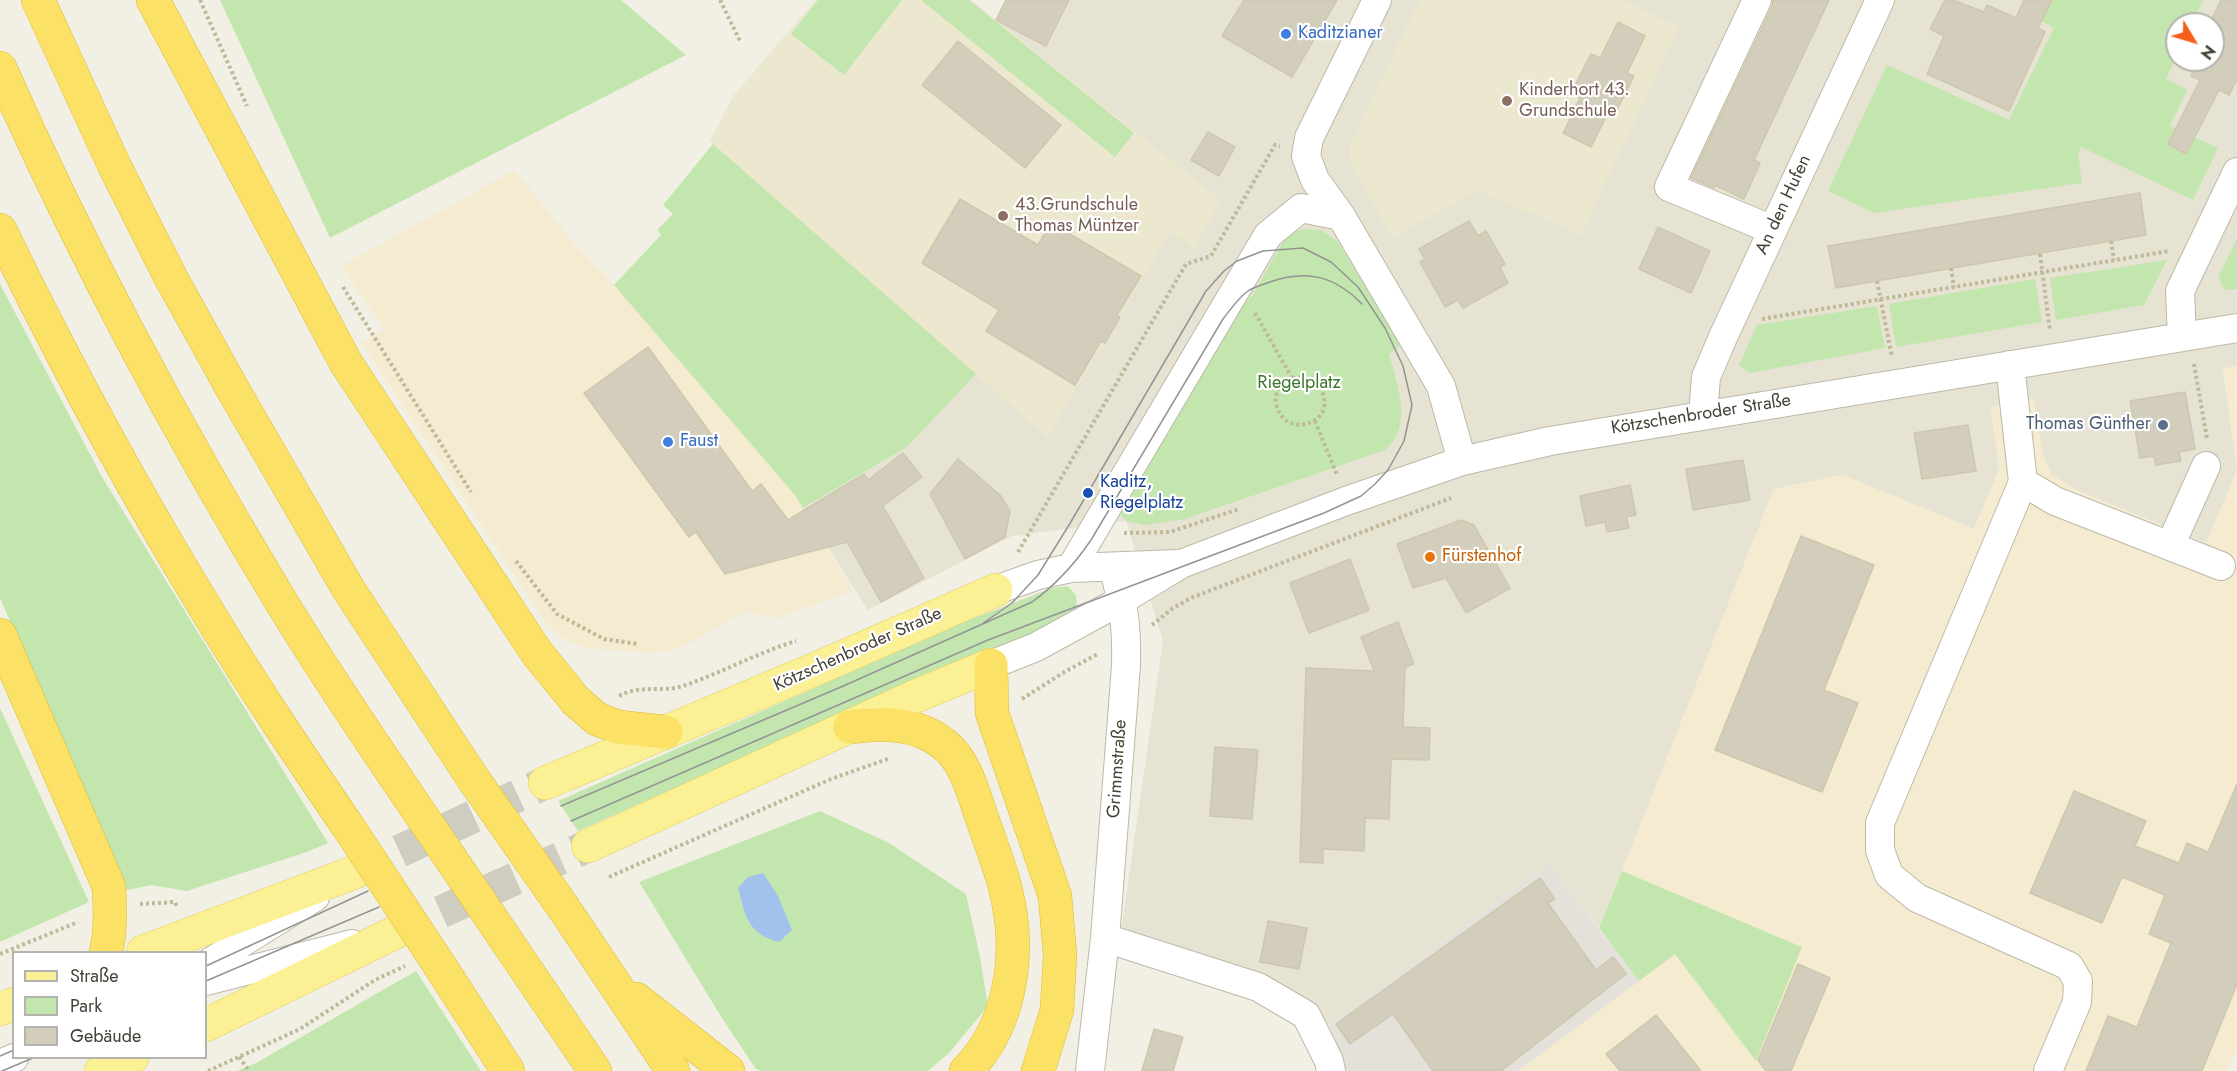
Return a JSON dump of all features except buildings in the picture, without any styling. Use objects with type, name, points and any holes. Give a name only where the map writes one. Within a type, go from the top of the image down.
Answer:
[{"type":"highway","points":[[38,0],[115,167],[171,278],[231,388],[349,590],[472,777],[673,1071]]},
{"type":"highway","points":[[153,0],[346,363],[537,653],[576,700],[597,719],[618,727],[666,732]]},
{"type":"highway","points":[[0,68],[83,246],[148,372],[218,496],[280,600],[413,803],[595,1071]]},
{"type":"highway","points":[[0,230],[90,407],[214,623],[351,831],[428,964],[508,1071]]},
{"type":"highway","points":[[0,635],[109,887],[109,939],[106,951]]},
{"type":"highway","points":[[991,665],[992,713],[1055,896],[1060,955],[1057,1010],[1038,1071]]},
{"type":"highway","points":[[850,727],[879,724],[904,725],[931,735],[956,755],[966,774],[999,866],[1007,893],[1013,946],[1007,1000],[998,1024],[966,1071]]},
{"type":"highway","points":[[613,982],[728,1071]]},
{"type":"main road","name":"Kötzschenbroder Straße","points":[[545,783],[996,590]]},
{"type":"main road","name":"Kötzschenbroder Straße","points":[[588,846],[916,696],[991,665]]},
{"type":"main road","points":[[146,951],[355,872]]},
{"type":"main road","points":[[207,1025],[396,932]]},
{"type":"main road","points":[[101,1071],[130,1059]]},
{"type":"street","points":[[1377,0],[1310,138],[1306,156],[1315,180],[1341,216],[1441,386],[1462,461]]},
{"type":"street","points":[[1758,0],[1669,187],[1773,230]]},
{"type":"street","name":"An den Hufen","points":[[1703,415],[1706,376],[1880,0]]},
{"type":"street","points":[[2182,337],[2180,291],[2237,172]]},
{"type":"street","points":[[1071,568],[1268,235],[1301,208],[1341,216]]},
{"type":"street","name":"Kötzschenbroder Straße","points":[[991,665],[1036,647],[1122,600],[1181,564],[1346,501],[1462,461],[1550,441],[2237,328]]},
{"type":"street","points":[[2010,365],[2023,482],[1881,824],[1880,850],[1889,875],[1917,898],[2069,966],[2078,981],[2077,1002],[2048,1071]]},
{"type":"street","points":[[2170,546],[2206,466]]},
{"type":"street","points":[[2023,482],[2055,501],[2221,566]]},
{"type":"street","name":"Kötzschenbroder Straße","points":[[996,590],[1038,575],[1071,568],[1181,564]]},
{"type":"street","name":"Grimmstraße","points":[[1090,1071],[1105,938],[1126,666],[1127,630],[1113,567]]},
{"type":"street","points":[[207,964],[355,872]]},
{"type":"street","points":[[207,981],[396,932]]},
{"type":"street","points":[[1105,938],[1258,987],[1306,1014],[1329,1061],[1331,1071]]},
{"type":"path","points":[[200,0],[248,108]]},
{"type":"path","points":[[720,0],[741,43]]},
{"type":"path","points":[[996,590],[1185,264],[1211,256],[1275,145],[1306,156]]},
{"type":"path","points":[[2111,241],[2114,260]]},
{"type":"path","points":[[1729,324],[2202,246]]},
{"type":"path","points":[[2040,254],[2053,358]]},
{"type":"path","points":[[1211,256],[1248,300],[1292,378]]},
{"type":"path","points":[[1951,268],[1954,287]]},
{"type":"path","points":[[339,281],[472,494]]},
{"type":"path","points":[[1877,281],[1897,383]]},
{"type":"path","points":[[2196,369],[2209,452],[2206,466]]},
{"type":"path","points":[[1292,378],[1309,378],[1319,385],[1325,397],[1323,411],[1315,421],[1305,425],[1290,424],[1279,413],[1275,400],[1280,387],[1292,378]]},
{"type":"path","points":[[1315,421],[1346,501]]},
{"type":"path","points":[[1155,623],[1173,608],[1192,597],[1458,495]]},
{"type":"path","points":[[510,553],[557,614],[604,639],[638,644]]},
{"type":"path","points":[[1014,704],[1066,670],[1098,654]]},
{"type":"path","points":[[609,877],[831,779],[896,756]]},
{"type":"path","points":[[208,1071],[300,1029],[375,980],[428,964]]},
{"type":"path","points":[[239,1057],[249,1071]]},
{"type":"shaded area","points":[[816,0],[971,0],[996,20],[1006,0],[2237,0],[2237,366],[2223,369],[2237,471],[2206,543],[2076,490],[2051,474],[2042,454],[2034,399],[1991,407],[1999,469],[1974,529],[1843,475],[1774,489],[1599,928],[1549,864],[1329,1025],[1261,977],[1121,931],[1163,641],[1126,521],[1012,536],[868,610],[803,508],[907,447],[975,374],[710,141],[734,95]]},
{"type":"shaded area","name":"43.Grundschule Thomas Müntzer","points":[[816,0],[971,0],[1221,200],[1194,248],[1170,232],[1047,437],[710,141],[734,95]]},
{"type":"shaded area","name":"Kinderhort 43. Grundschule","points":[[1420,0],[1623,0],[1679,27],[1581,235],[1477,190],[1393,238],[1351,165],[1350,145]]},
{"type":"shaded area","points":[[515,170],[580,251],[685,364],[795,495],[853,591],[779,618],[746,612],[680,648],[669,651],[648,653],[585,648],[563,638],[548,625],[362,344],[384,329],[341,266]]},
{"type":"shaded area","points":[[2237,366],[2237,471],[2223,368]]},
{"type":"shaded area","points":[[2034,399],[2042,454],[2051,474],[2076,490],[2206,543],[2237,471],[2237,1048],[2227,1071],[1518,1071],[1675,953],[1755,1060],[1802,947],[1622,871],[1774,489],[1843,475],[1974,529],[1999,469],[1991,407]]},
{"type":"shaded area","points":[[1549,864],[1639,981],[1518,1071],[1346,1071],[1329,1025]]},
{"type":"green space","points":[[220,0],[621,0],[686,55],[330,238]]},
{"type":"green space","points":[[818,0],[902,0],[844,75],[791,34]]},
{"type":"green space","points":[[921,0],[969,0],[1134,133],[1115,157]]},
{"type":"green space","points":[[2052,0],[2203,0],[2198,12],[2165,12],[2165,72],[2169,72],[2166,79],[2187,90],[2170,126],[2218,148],[2193,200],[2081,147],[2078,153],[2082,183],[1874,213],[1828,191],[1887,65],[2009,120],[2054,28],[2041,21]]},
{"type":"green space","points":[[713,144],[976,374],[907,447],[803,508],[795,495],[614,285],[661,235],[657,230],[673,214],[663,205]]},
{"type":"green space","name":"Riegelplatz","points":[[1305,229],[1321,230],[1337,241],[1402,345],[1389,354],[1401,405],[1399,430],[1394,441],[1385,450],[1185,519],[1146,525],[1126,521],[1121,515],[1122,505],[1237,310],[1252,296],[1288,233]]},
{"type":"green space","points":[[2237,239],[2237,289],[2225,290],[2218,277]]},
{"type":"green space","points":[[2167,260],[2144,305],[2056,320],[2050,278]]},
{"type":"green space","points":[[2035,279],[2042,322],[1896,347],[1889,304]]},
{"type":"green space","points":[[0,284],[102,477],[328,843],[187,891],[151,885],[127,890],[0,598]]},
{"type":"green space","points":[[1877,306],[1885,348],[1750,373],[1739,365],[1757,325]]},
{"type":"green space","points":[[1068,586],[1076,595],[1077,608],[1055,625],[887,694],[578,831],[558,801],[964,622],[1052,588]]},
{"type":"green space","points":[[0,708],[89,902],[0,942]]},
{"type":"green space","points":[[820,811],[889,843],[966,894],[988,1006],[949,1053],[928,1071],[761,1071],[756,1069],[720,1015],[639,882]]},
{"type":"green space","points":[[1622,871],[1802,947],[1756,1061],[1675,954],[1639,981],[1599,928]]},
{"type":"green space","points":[[416,971],[481,1071],[237,1071],[256,1063]]},
{"type":"water","points":[[763,873],[778,896],[792,930],[779,942],[754,929],[746,915],[738,888],[748,877]]},
{"type":"tunnel","points":[[355,872],[545,783]]},
{"type":"tunnel","points":[[396,932],[588,846]]},
{"type":"tram line","points":[[571,821],[988,640],[1324,513],[1361,496],[1388,470],[1404,441],[1412,405],[1403,366],[1385,328],[1358,287],[1331,262],[1303,248],[1263,251],[1237,261],[1224,271],[1206,291],[1038,575],[1012,603],[982,624]]},
{"type":"tram line","points":[[561,806],[841,687],[1032,602],[1064,574],[1091,540],[1223,319],[1244,294],[1255,287],[1283,278],[1308,276],[1331,281],[1352,294],[1362,304]]},
{"type":"tram line","points":[[207,966],[368,891]]},
{"type":"tram line","points":[[207,981],[379,907]]},
{"type":"tram line","points":[[0,1056],[12,1051]]},
{"type":"tram line","points":[[2,1071],[31,1059]]},
{"type":"place","name":"Kaditzianer","points":[[1286,34]]},
{"type":"place","name":"Kinderhort 43. Grundschule","points":[[1507,101]]},
{"type":"place","name":"43.Grundschule Thomas Müntzer","points":[[1003,216]]},
{"type":"place","name":"Thomas Günther","points":[[2163,425]]},
{"type":"place","name":"Faust","points":[[668,442]]},
{"type":"place","name":"Kaditz, Riegelplatz","points":[[1088,493]]},
{"type":"place","name":"Fürstenhof","points":[[1430,557]]}]
